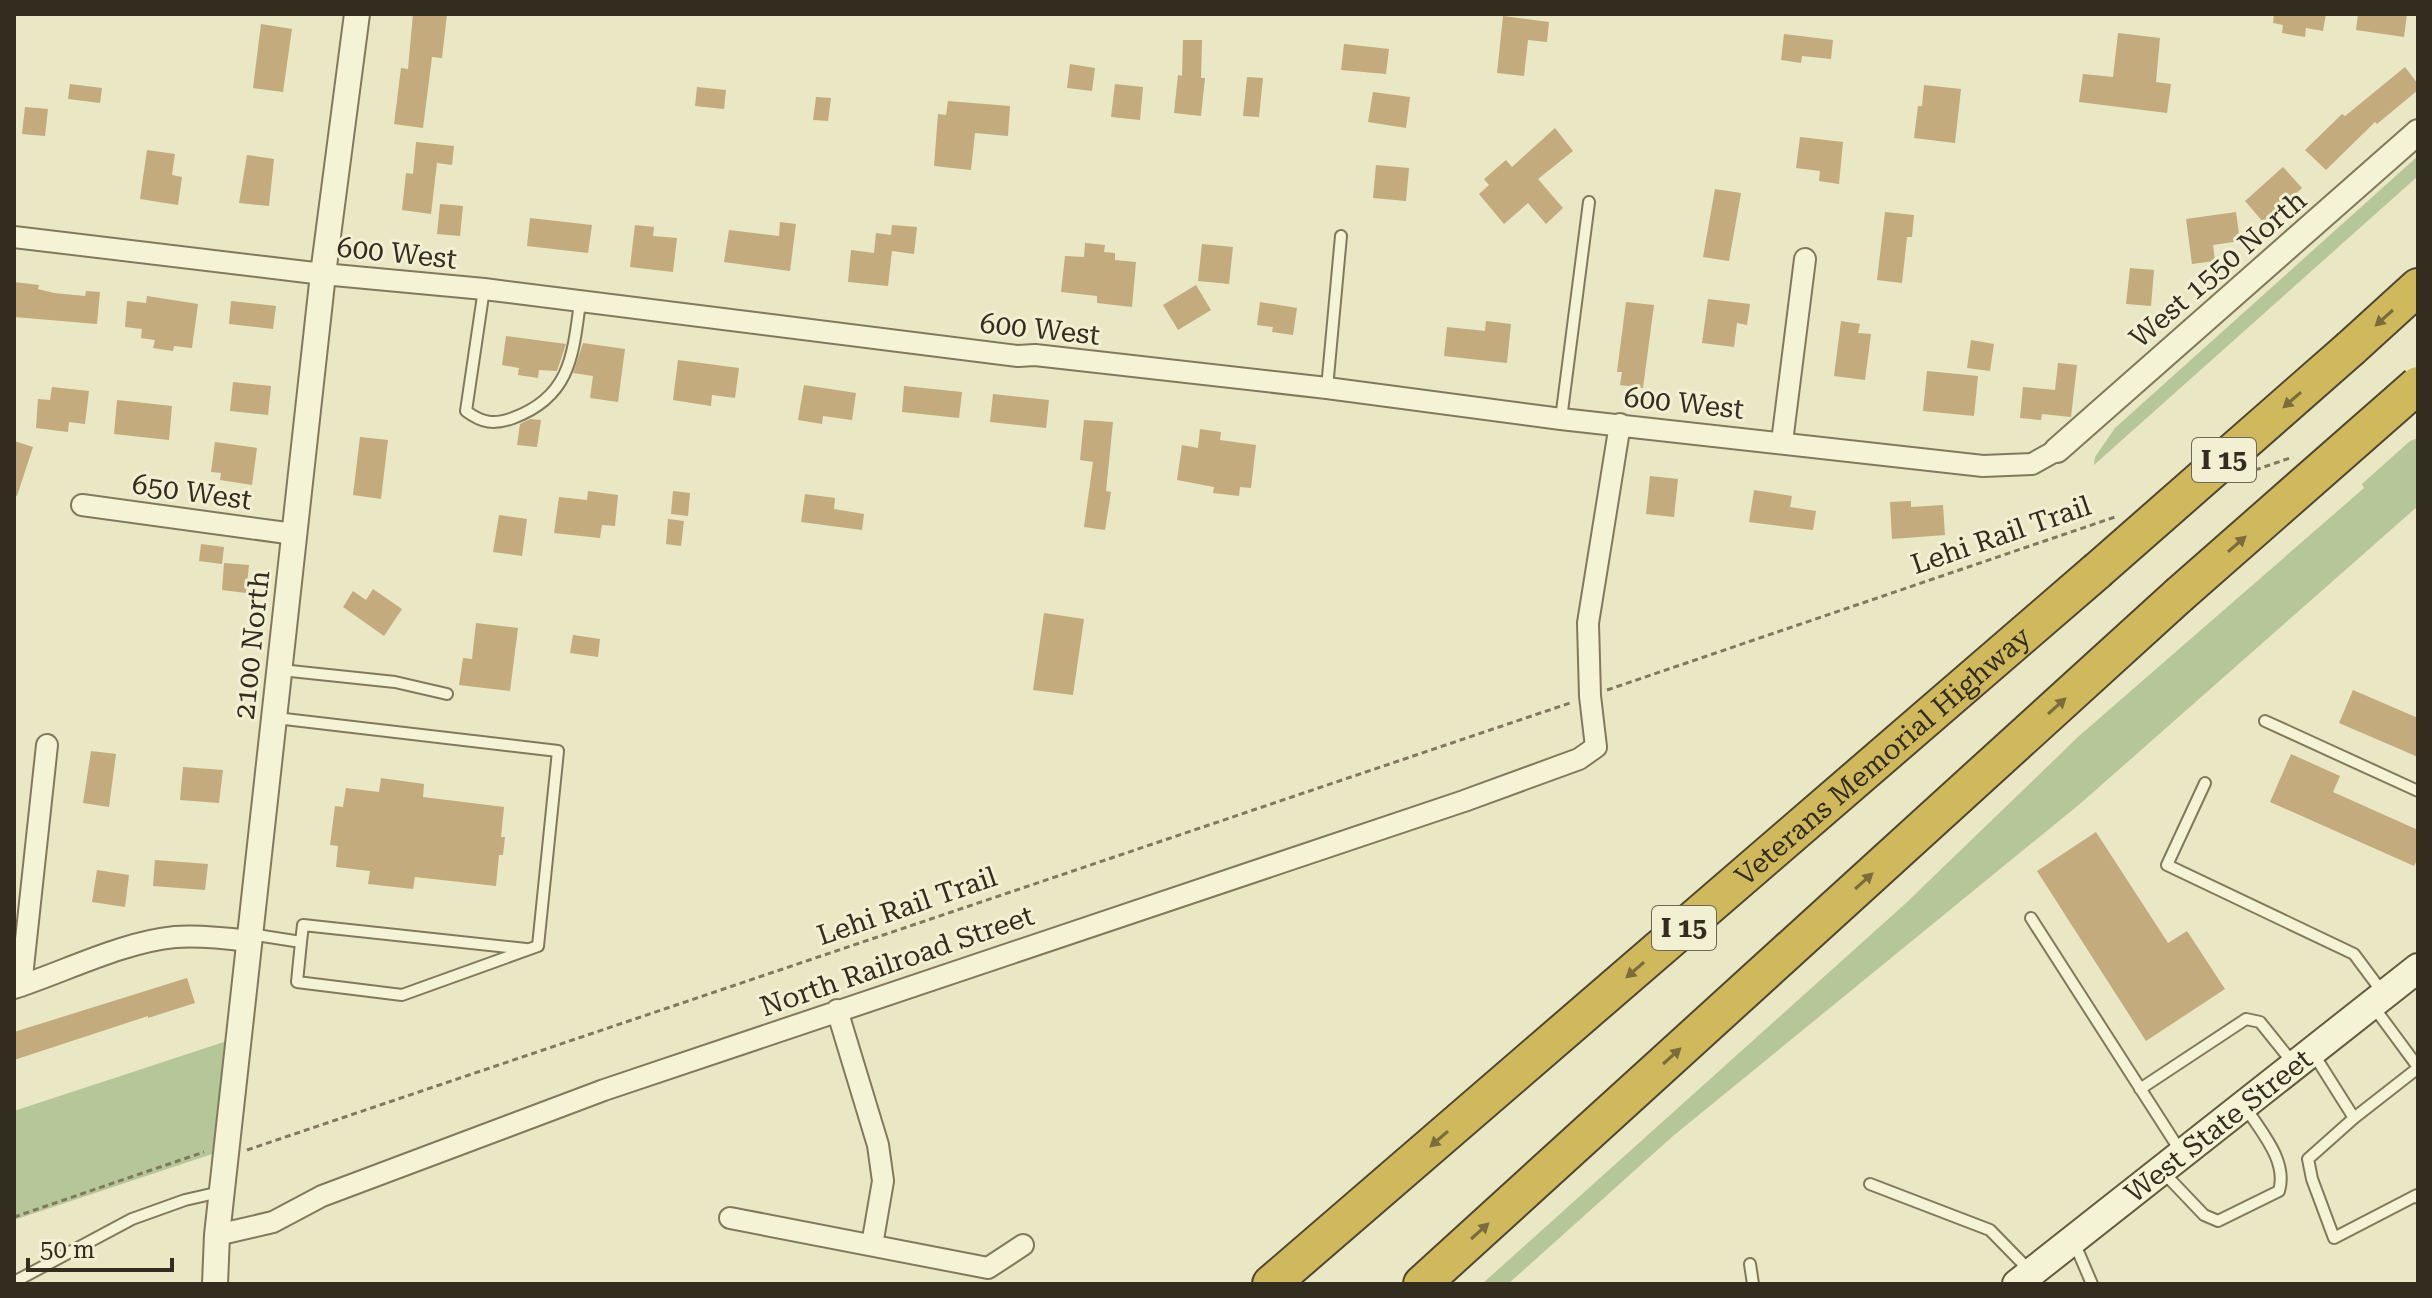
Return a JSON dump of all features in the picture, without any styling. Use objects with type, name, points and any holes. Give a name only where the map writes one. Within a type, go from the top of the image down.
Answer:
[{"type":"highway","name":"Veterans Memorial Highway","points":[[1271,1284],[2097,571],[2418,287]]},
{"type":"highway","name":"I 15","points":[[1422,1284],[2179,595],[2418,385]]},
{"type":"main road","name":"West State Street","points":[[2024,1278],[2418,968]]},
{"type":"street","name":"2100 North","points":[[215,1284],[217,1235],[323,274],[357,14]]},
{"type":"street","name":"West 1550 North","points":[[2057,450],[2418,132]]},
{"type":"street","name":"600 West","points":[[14,237],[323,274],[484,289],[1018,356],[1035,355],[1327,388],[1561,419],[1983,466],[2032,464],[2057,450]]},
{"type":"street","points":[[1782,442],[1805,259]]},
{"type":"street","name":"North Railroad Street","points":[[217,1235],[273,1222],[322,1196],[604,1090],[1464,801],[1579,759],[1596,747],[1590,696],[1588,623],[1620,424]]},
{"type":"street","name":"650 West","points":[[82,505],[294,534]]},
{"type":"street","points":[[47,745],[17,987],[125,949],[174,937],[250,937]]},
{"type":"street","points":[[837,1010],[878,1145],[883,1181],[872,1245]]},
{"type":"street","points":[[730,1218],[988,1268],[1023,1245]]},
{"type":"lane","points":[[1561,419],[1589,202]]},
{"type":"lane","points":[[1327,388],[1341,236]]},
{"type":"lane","points":[[484,289],[466,411],[477,419],[497,424],[543,404],[556,388],[569,367],[580,302]]},
{"type":"lane","points":[[279,670],[395,682],[447,694]]},
{"type":"lane","points":[[274,718],[558,751],[538,946],[402,995],[297,982],[303,925],[529,949]]},
{"type":"lane","points":[[2265,721],[2418,791]]},
{"type":"lane","points":[[2205,783],[2167,865],[2354,954],[2418,1068],[2308,1159],[2312,1179],[2334,1238],[2417,1195],[2418,1198]]},
{"type":"lane","points":[[2031,918],[2140,1089],[2172,1162],[2204,1215],[2218,1221],[2279,1191],[2283,1179],[2274,1153],[2244,1105]]},
{"type":"lane","points":[[250,937],[301,942]]},
{"type":"lane","points":[[2140,1089],[2246,1019],[2260,1022],[2304,1058],[2354,1118]]},
{"type":"lane","points":[[1870,1184],[1990,1230],[2024,1278]]},
{"type":"lane","points":[[14,1282],[132,1219],[185,1200],[222,1192]]},
{"type":"lane","points":[[2073,1240],[2092,1284]]},
{"type":"lane","points":[[1750,1264],[1753,1284]]},
{"type":"path","points":[[2254,470],[2299,455]]},
{"type":"path","name":"Lehi Rail Trail","points":[[1597,693],[2120,516]]},
{"type":"path","name":"Lehi Rail Trail","points":[[245,1150],[1581,699]]},
{"type":"path","points":[[14,1217],[204,1152]]},
{"type":"green space","points":[[2418,156],[2418,176],[2094,465],[2095,457],[2115,428]]},
{"type":"green space","points":[[2418,438],[2418,506],[2081,803],[1673,1136],[1508,1284],[1482,1284],[1905,904],[2079,736],[2364,488],[2362,484],[2410,441]]},
{"type":"green space","points":[[227,1041],[212,1154],[14,1220],[14,1111]]},
{"type":"building","points":[[413,14],[447,14],[442,58],[432,57],[423,128],[394,124],[401,68],[408,69]]},
{"type":"building","points":[[2274,14],[2326,14],[2323,31],[2306,28],[2305,37],[2282,33],[2283,25],[2273,23]]},
{"type":"building","points":[[2358,14],[2407,14],[2404,37],[2356,30]]},
{"type":"building","points":[[1503,16],[1549,22],[1547,42],[1528,40],[1524,76],[1497,73]]},
{"type":"building","points":[[261,24],[292,29],[283,92],[253,88]]},
{"type":"building","points":[[2118,33],[2160,38],[2156,82],[2171,84],[2167,113],[2079,102],[2083,74],[2113,77]]},
{"type":"building","points":[[1784,34],[1833,40],[1831,59],[1802,56],[1801,63],[1781,60]]},
{"type":"building","points":[[1183,40],[1202,40],[1201,78],[1205,78],[1201,116],[1174,113],[1178,75],[1182,76]]},
{"type":"building","points":[[1344,44],[1389,49],[1386,74],[1341,70]]},
{"type":"building","points":[[1070,64],[1095,68],[1092,91],[1067,88]]},
{"type":"building","points":[[2405,67],[2418,84],[2418,90],[2377,124],[2375,122],[2326,170],[2305,150],[2342,114],[2345,116]]},
{"type":"building","points":[[1247,77],[1263,78],[1259,117],[1243,116]]},
{"type":"building","points":[[70,84],[102,88],[100,103],[68,99]]},
{"type":"building","points":[[1115,84],[1143,87],[1140,120],[1111,117]]},
{"type":"building","points":[[1924,85],[1961,89],[1955,143],[1914,138]]},
{"type":"building","points":[[697,87],[726,90],[724,109],[695,106]]},
{"type":"building","points":[[1373,92],[1410,97],[1406,128],[1368,122]]},
{"type":"building","points":[[816,97],[831,98],[828,121],[813,120]]},
{"type":"building","points":[[948,101],[1010,106],[1008,136],[975,133],[971,170],[934,166],[938,114],[946,115]]},
{"type":"building","points":[[25,107],[48,109],[45,136],[22,134]]},
{"type":"building","points":[[1555,128],[1573,151],[1538,179],[1563,208],[1546,224],[1528,203],[1504,224],[1479,194],[1489,185],[1484,179],[1506,160],[1512,167]]},
{"type":"building","points":[[1800,137],[1843,142],[1839,184],[1819,181],[1820,171],[1796,168]]},
{"type":"building","points":[[416,142],[454,146],[452,165],[437,163],[431,214],[402,210],[406,173],[413,174]]},
{"type":"building","points":[[147,150],[175,154],[172,175],[182,177],[178,205],[140,199]]},
{"type":"building","points":[[247,155],[274,159],[269,206],[239,203]]},
{"type":"building","points":[[1376,165],[1409,168],[1406,201],[1373,198]]},
{"type":"building","points":[[2283,167],[2302,188],[2264,223],[2245,201]]},
{"type":"building","points":[[1715,189],[1741,193],[1729,261],[1703,257]]},
{"type":"building","points":[[440,204],[463,206],[460,236],[437,234]]},
{"type":"building","points":[[1885,212],[1914,215],[1912,237],[1907,237],[1902,283],[1877,280]]},
{"type":"building","points":[[2236,212],[2240,241],[2213,245],[2215,261],[2192,264],[2186,219]]},
{"type":"building","points":[[530,218],[592,225],[588,253],[527,246]]},
{"type":"building","points":[[780,222],[796,224],[790,271],[724,262],[729,230],[779,236]]},
{"type":"building","points":[[635,225],[654,227],[653,236],[677,238],[673,272],[630,267]]},
{"type":"building","points":[[892,225],[917,227],[914,254],[892,251],[888,286],[848,282],[851,250],[874,253],[876,233],[891,235]]},
{"type":"building","points":[[1085,243],[1105,245],[1104,252],[1115,253],[1115,260],[1136,262],[1132,307],[1097,303],[1097,296],[1061,292],[1065,256],[1084,257]]},
{"type":"building","points":[[1202,244],[1233,247],[1229,284],[1198,281]]},
{"type":"building","points":[[2130,268],[2154,270],[2151,306],[2126,304]]},
{"type":"building","points":[[14,282],[39,285],[38,289],[54,293],[85,296],[86,291],[100,292],[97,324],[14,317]]},
{"type":"building","points":[[1196,285],[1211,310],[1178,330],[1163,305]]},
{"type":"building","points":[[147,296],[198,304],[192,348],[174,346],[173,351],[153,348],[155,340],[141,338],[142,329],[125,327],[127,301],[146,303]]},
{"type":"building","points":[[1708,299],[1750,304],[1747,325],[1737,323],[1734,347],[1702,343]]},
{"type":"building","points":[[231,301],[276,306],[273,329],[229,324]]},
{"type":"building","points":[[1260,302],[1297,308],[1293,335],[1272,332],[1273,327],[1257,325]]},
{"type":"building","points":[[1626,302],[1654,305],[1643,388],[1620,385],[1622,372],[1617,372]]},
{"type":"building","points":[[1486,321],[1511,324],[1507,363],[1444,356],[1447,327],[1485,331]]},
{"type":"building","points":[[1841,321],[1860,324],[1858,333],[1871,334],[1865,380],[1834,376]]},
{"type":"building","points":[[506,336],[566,344],[557,371],[539,370],[538,378],[518,375],[519,368],[502,365]]},
{"type":"building","points":[[1971,340],[1994,344],[1990,371],[1967,368]]},
{"type":"building","points":[[583,343],[625,349],[618,402],[590,398],[593,376],[573,373]]},
{"type":"building","points":[[678,360],[739,368],[735,398],[712,395],[711,406],[673,400]]},
{"type":"building","points":[[2058,363],[2077,365],[2071,417],[2042,414],[2041,420],[2020,418],[2023,387],[2055,390]]},
{"type":"building","points":[[1927,371],[1978,376],[1974,416],[1923,411]]},
{"type":"building","points":[[233,382],[271,386],[268,415],[230,411]]},
{"type":"building","points":[[804,385],[856,393],[852,420],[823,416],[822,424],[798,420]]},
{"type":"building","points":[[904,386],[962,392],[959,418],[902,412]]},
{"type":"building","points":[[52,387],[89,391],[85,424],[69,422],[68,432],[36,428],[38,399],[50,400]]},
{"type":"building","points":[[993,394],[1049,400],[1046,428],[990,422]]},
{"type":"building","points":[[117,400],[172,406],[169,440],[114,434]]},
{"type":"building","points":[[530,419],[541,420],[537,447],[517,445],[520,424]]},
{"type":"building","points":[[1084,420],[1113,422],[1106,491],[1111,492],[1105,530],[1084,527],[1093,462],[1080,460]]},
{"type":"building","points":[[1200,429],[1221,432],[1220,440],[1256,445],[1251,488],[1240,487],[1239,496],[1213,493],[1214,487],[1177,480],[1182,445],[1198,448]]},
{"type":"building","points":[[360,437],[388,440],[381,499],[353,495]]},
{"type":"building","points":[[14,441],[33,447],[17,496],[14,495]]},
{"type":"building","points":[[215,442],[257,448],[252,485],[220,480],[221,473],[211,472]]},
{"type":"building","points":[[1650,476],[1678,479],[1674,517],[1646,514]]},
{"type":"building","points":[[1754,490],[1792,496],[1790,507],[1816,511],[1813,530],[1749,522]]},
{"type":"building","points":[[588,491],[618,495],[615,526],[602,525],[600,538],[554,533],[559,497],[587,500]]},
{"type":"building","points":[[673,491],[690,493],[688,516],[671,514]]},
{"type":"building","points":[[805,494],[835,498],[834,509],[864,514],[862,530],[801,522]]},
{"type":"building","points":[[1911,501],[1911,507],[1943,505],[1945,535],[1892,539],[1890,502]]},
{"type":"building","points":[[499,515],[527,519],[522,556],[493,552]]},
{"type":"building","points":[[668,519],[684,521],[681,546],[666,544]]},
{"type":"building","points":[[201,544],[224,547],[222,564],[199,561]]},
{"type":"building","points":[[224,563],[249,565],[246,593],[222,590]]},
{"type":"building","points":[[373,589],[402,609],[384,636],[343,607],[353,591],[366,600]]},
{"type":"building","points":[[1044,613],[1084,619],[1073,695],[1033,690]]},
{"type":"building","points":[[476,623],[518,628],[510,691],[459,685],[463,658],[472,659]]},
{"type":"building","points":[[573,635],[600,639],[598,657],[570,653]]},
{"type":"building","points":[[2353,690],[2418,718],[2418,757],[2339,723]]},
{"type":"building","points":[[91,751],[116,754],[109,807],[83,803]]},
{"type":"building","points":[[2291,754],[2340,776],[2333,792],[2418,830],[2418,858],[2414,866],[2270,802]]},
{"type":"building","points":[[183,767],[223,770],[219,803],[180,800]]},
{"type":"building","points":[[381,778],[424,784],[423,797],[504,807],[501,837],[505,837],[503,855],[499,855],[496,886],[415,877],[413,889],[368,884],[370,871],[336,867],[338,846],[330,845],[335,806],[343,807],[346,788],[379,792]]},
{"type":"building","points":[[2096,832],[2168,943],[2187,931],[2225,989],[2146,1041],[2037,871]]},
{"type":"building","points":[[155,860],[208,864],[205,890],[153,886]]},
{"type":"building","points":[[97,870],[129,875],[125,907],[92,902]]},
{"type":"building","points":[[187,978],[195,1003],[14,1060],[14,1032]]}]
